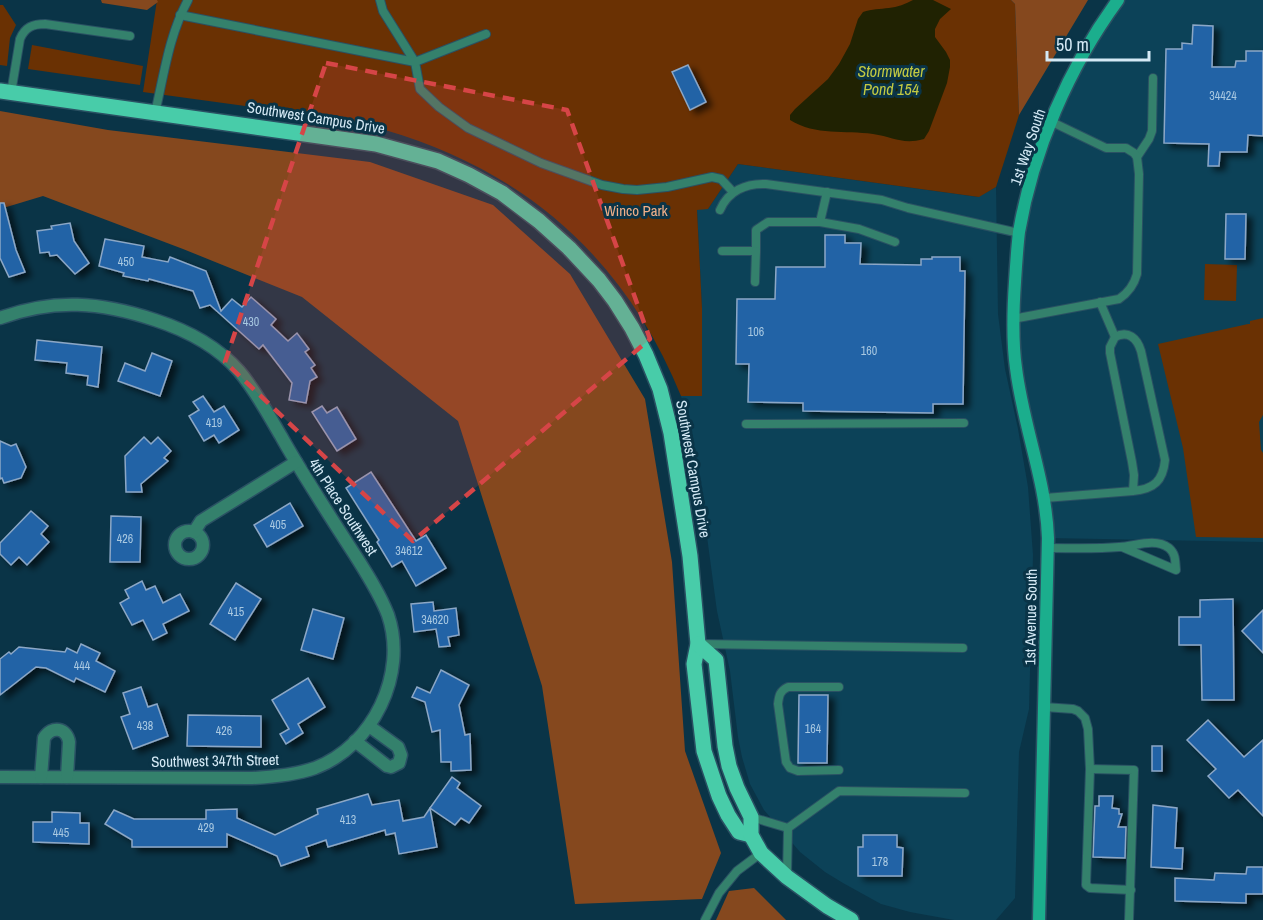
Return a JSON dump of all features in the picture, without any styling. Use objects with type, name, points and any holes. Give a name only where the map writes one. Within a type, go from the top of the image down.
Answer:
[{"type":"main road","name":"1st Way South","points":[[1013,319],[1019,233],[1031,179],[1042,145],[1076,66],[1118,0]]},
{"type":"main road","name":"Southwest Campus Drive","points":[[6,92],[376,144],[438,161],[502,193],[539,221],[569,248],[599,280],[632,328],[660,389],[671,433],[690,556],[698,644],[694,664],[704,751],[728,815],[739,832],[751,836]]},
{"type":"main road","name":"1st Avenue South","points":[[1013,319],[1019,391],[1045,498],[1047,521],[1039,920]]},
{"type":"main road","name":"Southwest Campus Drive","points":[[698,644],[716,660],[729,766],[751,818],[751,836],[760,853],[787,877],[851,920]]},
{"type":"street","name":"4th Place Southwest","points":[[0,318],[38,307],[78,304],[136,313],[184,330],[222,355],[238,370],[256,392],[296,462],[370,578],[384,606],[394,647],[391,676],[375,718],[366,729]]},
{"type":"street","points":[[194,532],[201,521],[296,462]]},
{"type":"street","points":[[41,777],[44,738],[47,733],[56,729],[61,730],[68,737],[67,777]]},
{"type":"street","points":[[354,741],[387,766],[391,767],[399,763],[401,755],[398,747],[366,729]]},
{"type":"street","name":"Southwest 347th Street","points":[[0,777],[276,777],[316,768],[331,760],[348,748],[366,729]]},
{"type":"lane","points":[[155,114],[168,55],[180,15],[188,0]]},
{"type":"lane","points":[[380,0],[383,11],[415,62],[420,89],[439,107],[468,128],[541,163],[576,176],[623,189],[667,187],[712,177],[721,179],[733,192]]},
{"type":"lane","points":[[180,15],[415,62],[486,34]]},
{"type":"lane","points":[[6,92],[20,39],[23,32],[35,24],[130,36]]},
{"type":"lane","points":[[1013,319],[1119,298],[1125,295],[1136,280],[1139,174],[1137,156],[1152,131],[1153,78]]},
{"type":"lane","points":[[1052,122],[1106,148],[1126,148],[1137,156]]},
{"type":"lane","points":[[720,210],[733,192],[759,183],[882,200],[1019,233]]},
{"type":"lane","points":[[820,222],[827,192]]},
{"type":"lane","points":[[755,282],[756,231],[768,222],[820,222],[859,229],[895,242]]},
{"type":"lane","points":[[722,251],[756,251]]},
{"type":"lane","points":[[1100,302],[1115,337]]},
{"type":"lane","points":[[1045,498],[1133,491],[1147,489],[1162,475],[1165,460],[1138,344],[1129,335],[1120,335],[1115,337],[1110,353],[1132,462],[1133,491]]},
{"type":"lane","points":[[746,423],[964,423]]},
{"type":"lane","points":[[1048,548],[1157,544],[1168,548],[1175,555],[1176,570],[1122,547]]},
{"type":"lane","points":[[698,644],[963,648]]},
{"type":"lane","points":[[839,687],[788,687],[778,696],[786,762],[790,768],[798,771],[839,770]]},
{"type":"lane","points":[[1044,707],[1073,709],[1082,714],[1088,729],[1090,769],[1086,885],[1090,888],[1131,890]]},
{"type":"lane","points":[[1090,769],[1134,770],[1129,920]]},
{"type":"lane","points":[[788,828],[839,791],[965,793]]},
{"type":"lane","points":[[751,818],[788,828]]},
{"type":"lane","points":[[787,877],[788,828]]},
{"type":"lane","points":[[705,920],[719,893],[737,871],[760,853]]},
{"type":"highlighted area","points":[[326,63],[567,110],[650,339],[413,541],[225,362]]},
{"type":"shaded area","points":[[101,0],[157,0],[158,2],[147,10],[102,3]]},
{"type":"shaded area","points":[[1011,0],[1088,0],[1019,115],[1015,4]]},
{"type":"shaded area","points":[[1118,0],[1263,0],[1263,542],[1048,538],[1019,391],[1017,255],[1042,145]]},
{"type":"shaded area","points":[[0,111],[108,130],[370,162],[493,205],[570,274],[645,399],[672,562],[685,751],[721,853],[702,899],[575,904],[542,686],[458,421],[302,297],[43,196],[0,209]]},
{"type":"shaded area","points":[[738,164],[978,197],[996,187],[998,314],[1005,369],[1028,487],[1033,555],[1029,709],[1019,752],[1015,898],[996,920],[954,920],[910,912],[881,904],[843,883],[800,852],[764,810],[750,784],[738,737],[730,671],[717,611],[698,470],[689,421],[681,396],[702,396],[702,308],[697,209],[708,209]]},
{"type":"shaded area","points":[[754,888],[786,920],[716,920],[729,891]]},
{"type":"green space","name":"Winco Park","points":[[157,0],[1011,0],[1015,4],[1019,115],[996,187],[979,197],[738,164],[708,209],[697,210],[702,308],[702,396],[681,396],[658,347],[631,303],[600,263],[565,227],[526,196],[483,170],[436,148],[363,124],[143,92]]},
{"type":"green space","points":[[0,5],[3,5],[16,25],[10,38],[7,66],[0,65]]},
{"type":"green space","points":[[32,45],[143,66],[140,85],[28,69]]},
{"type":"green space","points":[[1205,264],[1237,265],[1236,301],[1204,300]]},
{"type":"green space","points":[[1263,318],[1263,415],[1259,422],[1263,453],[1263,538],[1196,537],[1183,448],[1158,344],[1250,324],[1250,321]]},
{"type":"water","name":"Stormwater Pond 154","points":[[913,0],[933,0],[951,9],[940,19],[935,29],[935,37],[950,60],[950,67],[947,83],[924,139],[904,141],[873,134],[820,130],[790,120],[790,115],[795,109],[828,79],[839,64],[863,12],[895,7]]},
{"type":"building","points":[[1193,25],[1213,26],[1212,67],[1235,67],[1236,61],[1246,61],[1246,51],[1263,51],[1263,136],[1248,135],[1247,152],[1220,152],[1219,166],[1208,166],[1209,144],[1164,143],[1166,49],[1182,49],[1182,43],[1192,44]]},
{"type":"building","points":[[688,65],[706,102],[690,110],[672,72]]},
{"type":"building","points":[[0,203],[4,203],[16,250],[25,272],[9,277],[0,258]]},
{"type":"building","points":[[1226,214],[1246,214],[1245,259],[1225,259]]},
{"type":"building","points":[[70,223],[74,241],[89,263],[75,274],[57,255],[50,256],[49,252],[40,253],[37,231]]},
{"type":"building","points":[[825,235],[845,235],[845,243],[861,243],[860,264],[921,265],[921,259],[960,257],[960,271],[965,271],[963,404],[933,404],[933,413],[803,411],[803,403],[748,402],[749,364],[736,364],[737,299],[775,299],[776,267],[825,267]]},
{"type":"building","points":[[105,239],[144,246],[142,257],[168,262],[170,257],[206,271],[221,311],[232,299],[242,307],[251,297],[276,319],[271,325],[288,341],[297,333],[309,349],[305,352],[315,365],[311,368],[317,377],[310,381],[306,403],[289,400],[292,383],[263,345],[259,349],[210,305],[200,308],[193,291],[149,279],[148,281],[123,276],[124,273],[99,266]]},
{"type":"building","points":[[37,340],[102,347],[98,387],[87,385],[88,376],[66,373],[67,363],[35,360]]},
{"type":"building","points":[[152,353],[172,361],[160,396],[118,381],[125,363],[145,371]]},
{"type":"building","points":[[203,396],[214,412],[224,406],[239,430],[219,443],[214,435],[204,441],[189,416],[199,410],[193,402]]},
{"type":"building","points":[[322,406],[327,413],[337,407],[356,439],[337,451],[312,412]]},
{"type":"building","points":[[144,437],[151,444],[158,437],[171,451],[164,458],[168,461],[141,484],[142,492],[126,492],[125,456]]},
{"type":"building","points":[[0,441],[11,446],[16,444],[26,467],[21,478],[4,483],[2,478],[0,479]]},
{"type":"building","points":[[371,472],[416,541],[426,535],[446,568],[416,586],[402,561],[392,567],[377,542],[379,540],[346,488]]},
{"type":"building","points":[[290,503],[303,526],[267,547],[254,525]]},
{"type":"building","points":[[31,511],[48,526],[41,534],[49,542],[27,565],[19,557],[11,565],[0,554],[0,543]]},
{"type":"building","points":[[111,516],[141,517],[140,562],[110,562]]},
{"type":"building","points":[[142,581],[146,590],[155,586],[163,603],[180,594],[189,611],[163,624],[167,633],[153,640],[143,620],[132,625],[120,603],[129,598],[125,590]]},
{"type":"building","points":[[236,583],[261,599],[235,640],[210,624]]},
{"type":"building","points":[[1233,599],[1234,700],[1202,700],[1201,645],[1179,645],[1179,617],[1200,617],[1200,600]]},
{"type":"building","points":[[433,602],[434,611],[456,608],[459,635],[448,637],[450,646],[439,647],[436,629],[414,632],[411,604]]},
{"type":"building","points":[[313,609],[344,618],[333,659],[301,650]]},
{"type":"building","points":[[1263,610],[1263,653],[1242,631]]},
{"type":"building","points":[[81,644],[100,653],[96,661],[115,671],[105,692],[76,678],[74,682],[46,668],[36,667],[0,695],[0,659],[9,652],[11,654],[19,647],[65,652],[67,648],[77,653]]},
{"type":"building","points":[[441,670],[469,685],[459,705],[465,735],[470,734],[471,770],[451,771],[451,762],[441,762],[440,730],[432,732],[425,702],[412,697],[417,687],[430,693]]},
{"type":"building","points":[[308,678],[325,707],[298,724],[303,733],[286,744],[280,734],[289,729],[272,700]]},
{"type":"building","points":[[141,687],[148,707],[157,704],[168,736],[133,749],[121,717],[130,714],[123,693]]},
{"type":"building","points":[[799,695],[828,695],[827,763],[798,763]]},
{"type":"building","points":[[188,715],[261,716],[261,747],[187,746]]},
{"type":"building","points":[[1208,720],[1244,757],[1263,740],[1263,816],[1238,790],[1229,798],[1208,776],[1216,769],[1187,740]]},
{"type":"building","points":[[1152,746],[1162,746],[1162,771],[1152,771]]},
{"type":"building","points":[[452,777],[460,783],[457,788],[481,806],[469,823],[461,818],[455,825],[430,808]]},
{"type":"building","points":[[368,794],[372,805],[399,800],[403,821],[424,817],[430,808],[437,847],[399,854],[395,833],[386,835],[385,830],[328,847],[326,840],[306,847],[309,856],[281,866],[277,856],[227,834],[227,847],[132,847],[132,840],[105,824],[114,810],[134,819],[206,819],[206,810],[237,809],[237,818],[275,835],[318,814],[317,809]]},
{"type":"building","points":[[1099,796],[1113,796],[1112,808],[1119,809],[1119,814],[1122,814],[1118,827],[1126,827],[1125,858],[1093,857],[1095,806],[1099,806]]},
{"type":"building","points":[[1153,805],[1177,808],[1175,848],[1183,848],[1182,869],[1151,867]]},
{"type":"building","points":[[52,812],[80,813],[80,823],[89,823],[89,844],[33,842],[33,822],[52,822]]},
{"type":"building","points":[[863,835],[897,835],[897,847],[903,848],[902,876],[858,876],[858,847],[863,847]]},
{"type":"building","points":[[1247,867],[1263,867],[1263,894],[1246,894],[1246,903],[1175,901],[1175,878],[1214,880],[1215,873],[1246,874]]}]
